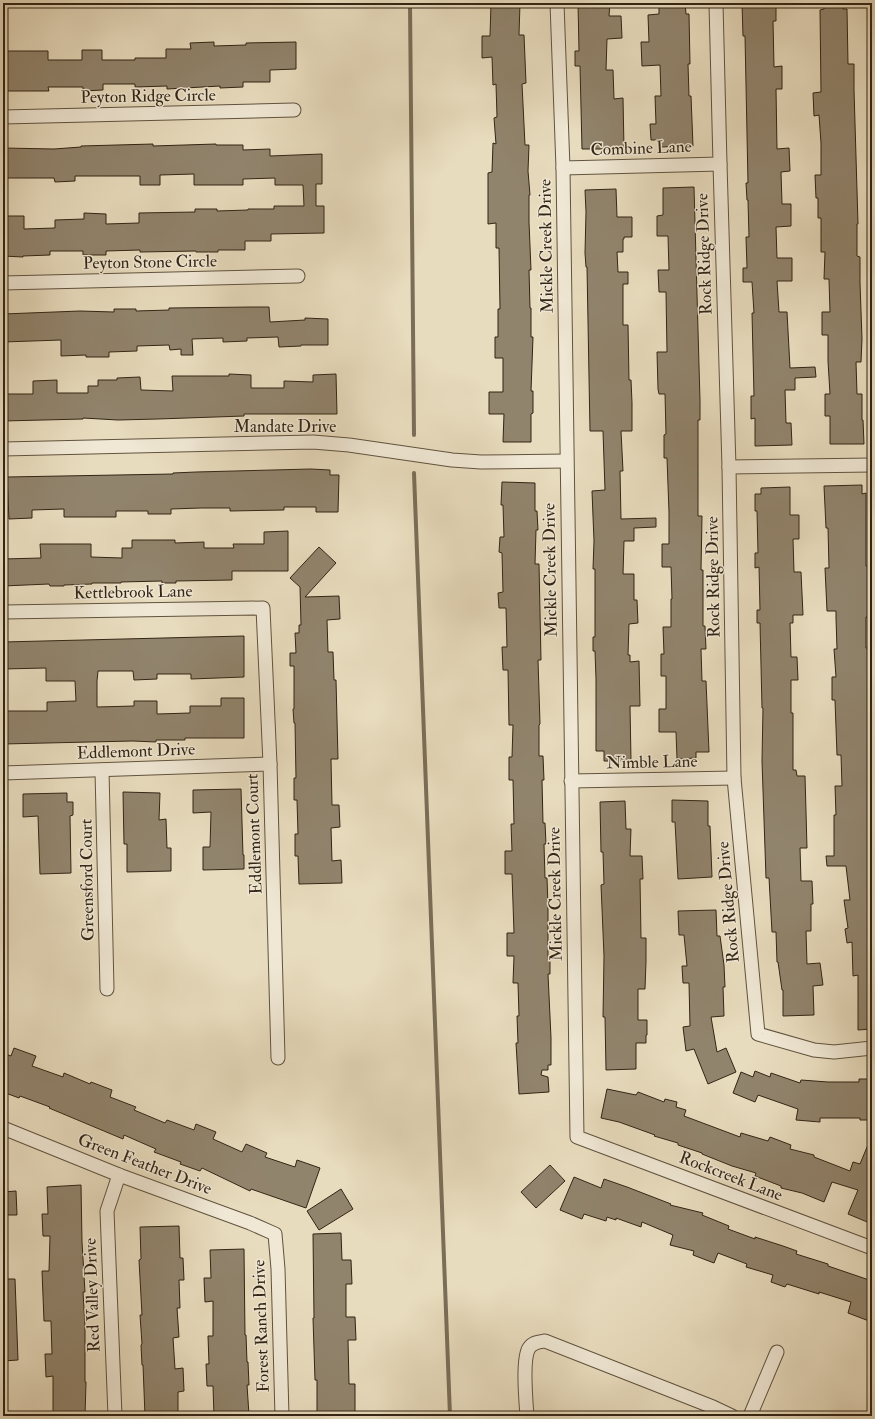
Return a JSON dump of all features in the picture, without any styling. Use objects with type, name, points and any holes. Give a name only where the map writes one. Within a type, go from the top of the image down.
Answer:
[{"type":"street","name":"Mickle Creek Drive","points":[[557,3],[563,168],[566,461],[577,1137]]},
{"type":"street","name":"Rock Ridge Drive","points":[[716,3],[729,467],[734,778],[758,1034],[814,1050],[834,1052],[872,1048]]},
{"type":"street","name":"Peyton Ridge Circle","points":[[3,117],[294,110]]},
{"type":"street","name":"Combine Lane","points":[[563,168],[720,164]]},
{"type":"street","name":"Peyton Stone Circle","points":[[3,283],[298,276]]},
{"type":"street","name":"Mandate Drive","points":[[3,449],[313,442],[349,445],[452,460],[481,462],[566,461]]},
{"type":"street","points":[[729,467],[872,465]]},
{"type":"street","name":"Kettlebrook Lane","points":[[3,612],[263,608]]},
{"type":"street","name":"Eddlemont Court","points":[[263,608],[270,764],[278,1058]]},
{"type":"street","name":"Eddlemont Drive","points":[[3,773],[270,764]]},
{"type":"street","name":"Greensford Court","points":[[102,770],[107,989]]},
{"type":"street","name":"Nimble Lane","points":[[571,781],[734,778]]},
{"type":"street","name":"Green Feather Drive","points":[[3,1128],[119,1175],[250,1223],[275,1234]]},
{"type":"street","name":"Rockcreek Lane","points":[[577,1137],[872,1248]]},
{"type":"street","name":"Red Valley Drive","points":[[115,1416],[107,1211],[119,1175]]},
{"type":"street","name":"Forest Ranch Drive","points":[[275,1234],[278,1269],[282,1416]]},
{"type":"street","points":[[526,1416],[525,1361],[529,1348],[535,1342],[545,1341],[713,1407],[732,1416]]},
{"type":"street","points":[[750,1416],[777,1352]]},
{"type":"building","points":[[491,3],[520,3],[519,35],[524,35],[526,83],[522,84],[525,145],[529,145],[528,171],[530,195],[529,222],[531,270],[529,270],[531,337],[533,337],[531,391],[533,391],[533,413],[531,414],[531,442],[503,442],[504,414],[489,414],[489,392],[503,392],[503,358],[495,358],[495,337],[498,337],[498,309],[500,309],[499,248],[496,248],[496,223],[488,224],[488,173],[492,172],[493,143],[496,144],[494,118],[497,117],[496,84],[493,85],[492,57],[482,58],[482,36],[490,36]]},
{"type":"building","points":[[578,3],[610,3],[609,16],[621,16],[622,38],[607,39],[606,70],[613,70],[614,99],[623,98],[624,149],[582,149],[580,66],[575,66],[575,51],[579,51]]},
{"type":"building","points":[[659,3],[685,3],[686,14],[689,14],[690,64],[688,64],[693,146],[659,147],[659,140],[651,140],[650,124],[656,124],[655,96],[661,96],[660,65],[642,66],[641,42],[649,42],[648,15],[659,14]]},
{"type":"building","points":[[742,3],[776,3],[776,21],[773,21],[774,67],[782,66],[782,89],[776,89],[777,149],[789,148],[790,171],[781,172],[782,204],[791,204],[791,226],[776,227],[777,258],[792,258],[792,281],[777,281],[779,312],[787,312],[790,368],[815,367],[816,377],[795,378],[795,390],[785,390],[786,423],[791,423],[792,445],[755,446],[755,418],[751,419],[751,396],[754,396],[752,313],[754,313],[752,282],[743,282],[743,268],[747,268],[746,237],[749,237],[746,183],[748,183],[745,36],[743,36]]},
{"type":"building","points":[[824,3],[843,3],[843,9],[847,9],[848,64],[854,64],[858,224],[857,256],[860,257],[862,339],[861,362],[856,362],[857,394],[862,394],[864,444],[830,444],[830,416],[825,416],[825,394],[830,394],[828,335],[822,335],[822,312],[830,312],[829,279],[824,279],[825,252],[821,252],[821,218],[818,218],[818,198],[816,198],[815,175],[821,175],[821,143],[819,115],[814,116],[813,93],[821,92],[820,10],[824,9]]},
{"type":"building","points":[[214,42],[214,46],[246,45],[246,43],[296,42],[296,69],[270,70],[270,82],[243,82],[243,87],[220,88],[220,86],[167,89],[167,86],[135,87],[135,84],[103,84],[103,90],[83,91],[83,87],[48,87],[49,91],[3,91],[3,51],[48,51],[48,60],[82,60],[82,50],[102,50],[102,60],[135,60],[135,58],[166,58],[166,49],[191,49],[190,43]]},
{"type":"building","points":[[153,144],[153,146],[216,144],[243,145],[243,150],[270,149],[270,156],[322,154],[322,184],[316,184],[316,206],[324,206],[324,233],[271,234],[271,241],[245,241],[245,250],[218,250],[218,252],[140,252],[140,250],[106,251],[106,255],[83,255],[83,251],[50,251],[50,255],[23,257],[3,256],[3,216],[24,216],[24,229],[55,228],[55,220],[84,219],[84,213],[106,214],[106,224],[139,223],[139,213],[195,212],[195,209],[217,209],[217,211],[274,209],[274,206],[304,206],[303,185],[275,185],[275,178],[243,179],[243,185],[194,185],[194,174],[160,175],[160,185],[140,185],[140,176],[75,176],[75,181],[55,182],[54,178],[3,178],[3,148],[54,149],[81,146]]},
{"type":"building","points":[[694,187],[700,401],[700,420],[698,420],[698,516],[702,516],[701,570],[703,570],[703,626],[705,626],[706,649],[701,649],[702,681],[706,681],[709,752],[696,752],[696,758],[677,759],[676,732],[659,732],[659,709],[666,709],[666,676],[661,676],[661,654],[664,654],[663,627],[671,627],[672,599],[671,567],[662,567],[662,544],[669,544],[669,512],[667,458],[664,458],[664,435],[666,434],[665,394],[659,394],[658,389],[657,352],[667,352],[666,292],[659,292],[658,270],[669,270],[668,236],[657,236],[657,216],[663,215],[663,188]]},
{"type":"building","points":[[616,189],[617,217],[632,217],[632,237],[624,237],[623,252],[617,252],[618,272],[628,272],[628,284],[623,284],[623,325],[628,325],[629,380],[631,380],[632,403],[632,431],[621,431],[623,471],[620,471],[621,519],[656,518],[656,527],[634,528],[634,541],[624,541],[623,574],[634,574],[634,600],[637,600],[638,623],[629,624],[628,655],[630,655],[630,662],[639,661],[640,706],[630,706],[631,761],[604,761],[604,751],[596,751],[596,679],[595,651],[593,651],[593,637],[595,637],[595,569],[593,569],[594,541],[592,491],[605,490],[603,431],[590,431],[587,267],[585,253],[585,190]]},
{"type":"building","points":[[269,307],[270,322],[305,320],[305,318],[328,319],[328,345],[279,347],[278,337],[247,338],[247,341],[223,342],[223,338],[192,339],[193,355],[181,355],[181,349],[170,350],[169,345],[137,346],[137,351],[109,352],[109,357],[86,357],[86,355],[61,356],[61,340],[3,342],[3,314],[80,311],[114,312],[114,309],[136,309],[136,311],[169,310],[169,308]]},
{"type":"building","points":[[229,374],[251,375],[251,388],[284,388],[284,381],[313,382],[313,375],[336,374],[337,414],[244,414],[244,416],[158,419],[118,420],[83,418],[3,421],[3,394],[33,394],[33,381],[57,380],[57,393],[88,393],[88,386],[98,386],[98,380],[117,380],[117,378],[140,377],[141,390],[173,391],[172,376],[229,376]]},
{"type":"building","points":[[311,469],[330,470],[330,475],[339,475],[338,512],[316,512],[316,507],[284,507],[284,510],[230,511],[230,508],[201,508],[171,509],[171,514],[148,514],[148,511],[116,511],[116,517],[64,517],[64,509],[32,510],[32,518],[9,519],[7,477],[173,474]]},
{"type":"building","points":[[502,482],[535,483],[535,511],[537,511],[538,530],[536,530],[535,564],[539,564],[541,660],[538,660],[540,724],[539,756],[543,756],[543,823],[545,823],[546,844],[544,844],[548,906],[548,960],[550,960],[550,974],[548,974],[551,1065],[548,1065],[548,1070],[542,1070],[541,1075],[548,1077],[549,1092],[519,1094],[516,1043],[518,1043],[517,1016],[519,1016],[518,983],[513,983],[514,956],[507,956],[507,933],[514,933],[512,874],[505,874],[505,851],[512,851],[511,824],[514,824],[513,780],[509,780],[509,757],[512,757],[513,725],[509,725],[508,670],[503,670],[502,647],[507,647],[506,608],[499,608],[498,593],[503,592],[502,553],[499,552],[500,537],[504,537],[503,505],[501,505]]},
{"type":"building","points":[[862,485],[862,494],[866,493],[866,566],[869,566],[870,581],[868,581],[869,617],[866,617],[866,648],[868,648],[871,703],[872,1029],[858,1030],[858,975],[853,976],[852,942],[847,943],[845,929],[848,928],[844,900],[850,900],[846,866],[827,866],[826,856],[834,856],[834,815],[836,815],[835,786],[842,786],[841,755],[837,755],[835,700],[832,700],[832,677],[836,677],[834,649],[837,649],[836,611],[827,611],[825,568],[829,568],[828,528],[826,528],[824,486]]},
{"type":"building","points":[[790,487],[790,515],[799,515],[799,539],[793,539],[794,572],[801,572],[803,615],[793,615],[793,623],[790,623],[791,657],[797,657],[798,680],[791,680],[791,713],[793,713],[793,770],[796,770],[797,776],[805,776],[807,848],[800,848],[801,881],[812,881],[813,904],[811,904],[811,931],[806,931],[807,964],[820,963],[823,985],[813,986],[814,1015],[783,1016],[783,990],[777,962],[776,932],[772,932],[769,878],[766,878],[762,761],[763,708],[760,623],[757,623],[757,610],[760,610],[759,567],[755,568],[755,553],[758,553],[755,494],[761,494],[761,488]]},
{"type":"building","points":[[288,531],[288,571],[232,571],[232,580],[176,581],[176,583],[162,583],[162,581],[92,583],[64,586],[50,586],[49,584],[3,586],[3,559],[41,558],[40,544],[91,544],[91,557],[122,558],[122,548],[132,548],[132,540],[175,540],[175,543],[204,542],[204,548],[234,548],[233,544],[264,544],[264,532]]},
{"type":"building","points":[[319,547],[336,563],[305,597],[339,596],[340,619],[327,620],[328,652],[333,652],[334,680],[336,680],[338,759],[331,759],[332,805],[339,805],[340,827],[331,828],[332,861],[341,860],[342,883],[299,884],[298,856],[295,856],[295,834],[298,834],[297,800],[294,800],[294,778],[296,778],[295,723],[293,709],[294,666],[290,666],[290,653],[296,653],[295,633],[299,633],[299,625],[301,625],[300,587],[290,578]]},
{"type":"building","points":[[244,636],[244,677],[191,679],[191,674],[157,674],[157,679],[134,680],[133,671],[98,671],[97,707],[134,706],[134,701],[157,701],[157,714],[190,713],[190,706],[221,706],[221,698],[244,698],[244,738],[185,738],[185,740],[156,740],[156,742],[133,741],[3,744],[3,711],[47,711],[47,702],[76,701],[75,681],[46,681],[46,668],[3,669],[3,642]]},
{"type":"building","points":[[241,789],[244,869],[203,870],[203,847],[210,847],[211,812],[193,813],[193,790]]},
{"type":"building","points":[[123,792],[160,793],[159,820],[166,819],[167,848],[171,848],[171,871],[127,872],[127,844],[124,844]]},
{"type":"building","points":[[67,793],[67,802],[73,802],[73,815],[70,816],[71,873],[40,874],[38,816],[23,817],[23,794]]},
{"type":"building","points":[[672,800],[708,801],[708,826],[710,826],[712,877],[678,879],[675,822],[672,822]]},
{"type":"building","points":[[625,801],[626,829],[631,829],[630,856],[642,856],[643,879],[640,879],[641,938],[646,938],[646,961],[645,989],[638,989],[638,1020],[647,1020],[647,1035],[646,1043],[636,1043],[636,1069],[606,1070],[605,1017],[603,1017],[604,956],[601,885],[604,884],[603,852],[601,852],[600,802]]},
{"type":"building","points":[[716,910],[717,936],[720,936],[724,965],[724,1016],[711,1017],[717,1052],[726,1048],[736,1072],[708,1084],[694,1049],[686,1051],[683,1027],[690,1026],[689,983],[683,983],[682,966],[687,966],[684,935],[679,935],[678,911]]},
{"type":"building","points":[[14,1048],[36,1056],[32,1066],[63,1077],[64,1073],[90,1084],[91,1082],[112,1090],[110,1097],[136,1107],[134,1110],[165,1123],[167,1120],[194,1130],[196,1124],[216,1132],[213,1139],[242,1152],[246,1144],[267,1153],[265,1157],[295,1167],[297,1160],[320,1168],[306,1208],[251,1189],[250,1191],[202,1168],[200,1171],[180,1164],[181,1162],[154,1152],[156,1149],[124,1135],[123,1139],[49,1108],[50,1107],[20,1096],[19,1098],[3,1092],[3,1053],[11,1056]]},
{"type":"building","points":[[755,1071],[770,1077],[771,1073],[800,1083],[801,1080],[859,1082],[859,1079],[872,1079],[872,1120],[860,1120],[860,1118],[820,1118],[820,1122],[796,1120],[798,1109],[758,1095],[755,1102],[733,1093],[741,1072],[753,1077]]},
{"type":"building","points":[[607,1089],[636,1095],[638,1092],[664,1102],[665,1099],[677,1102],[676,1107],[686,1110],[684,1116],[740,1137],[741,1133],[768,1141],[770,1137],[791,1145],[790,1149],[814,1155],[814,1157],[850,1171],[853,1162],[860,1164],[872,1135],[872,1224],[848,1214],[858,1190],[832,1182],[824,1202],[802,1193],[781,1188],[781,1186],[755,1176],[756,1173],[732,1166],[702,1153],[678,1145],[678,1143],[654,1136],[655,1135],[619,1122],[601,1118]]},
{"type":"building","points":[[550,1165],[565,1181],[536,1208],[521,1192]]},
{"type":"building","points":[[574,1177],[601,1188],[604,1179],[671,1204],[670,1205],[703,1213],[702,1215],[729,1226],[728,1229],[755,1239],[755,1237],[797,1251],[796,1254],[828,1264],[828,1266],[872,1281],[872,1314],[869,1321],[848,1313],[851,1302],[787,1284],[785,1287],[771,1282],[773,1275],[746,1267],[747,1264],[718,1253],[714,1263],[693,1255],[694,1251],[670,1245],[673,1235],[642,1222],[641,1227],[616,1218],[616,1220],[607,1217],[606,1221],[584,1214],[582,1219],[560,1210]]},
{"type":"building","points":[[81,1185],[85,1292],[83,1292],[86,1382],[85,1416],[53,1416],[53,1376],[46,1377],[45,1354],[52,1354],[51,1321],[44,1321],[42,1271],[49,1271],[50,1236],[43,1236],[42,1214],[48,1214],[47,1187]]},
{"type":"building","points":[[341,1189],[353,1209],[319,1230],[307,1211]]},
{"type":"building","points":[[16,1191],[17,1215],[3,1215],[3,1192]]},
{"type":"building","points":[[179,1226],[180,1258],[183,1258],[184,1280],[179,1280],[180,1308],[177,1308],[179,1337],[173,1338],[175,1369],[183,1368],[184,1391],[178,1392],[178,1416],[145,1416],[140,1315],[142,1315],[139,1260],[141,1259],[140,1227]]},
{"type":"building","points":[[341,1233],[342,1260],[351,1260],[352,1284],[346,1284],[346,1317],[355,1317],[356,1340],[348,1340],[349,1384],[355,1384],[355,1416],[317,1416],[317,1380],[315,1380],[313,1318],[313,1234]]},
{"type":"building","points":[[244,1249],[245,1335],[248,1362],[249,1385],[247,1385],[249,1415],[214,1416],[213,1386],[207,1386],[206,1364],[209,1364],[208,1336],[213,1336],[213,1301],[205,1302],[204,1278],[211,1278],[210,1250]]},
{"type":"building","points":[[3,1279],[15,1279],[18,1360],[3,1361]]},
{"type":"waterway","points":[[410,3],[414,435]]},
{"type":"waterway","points":[[414,473],[450,1416]]}]
